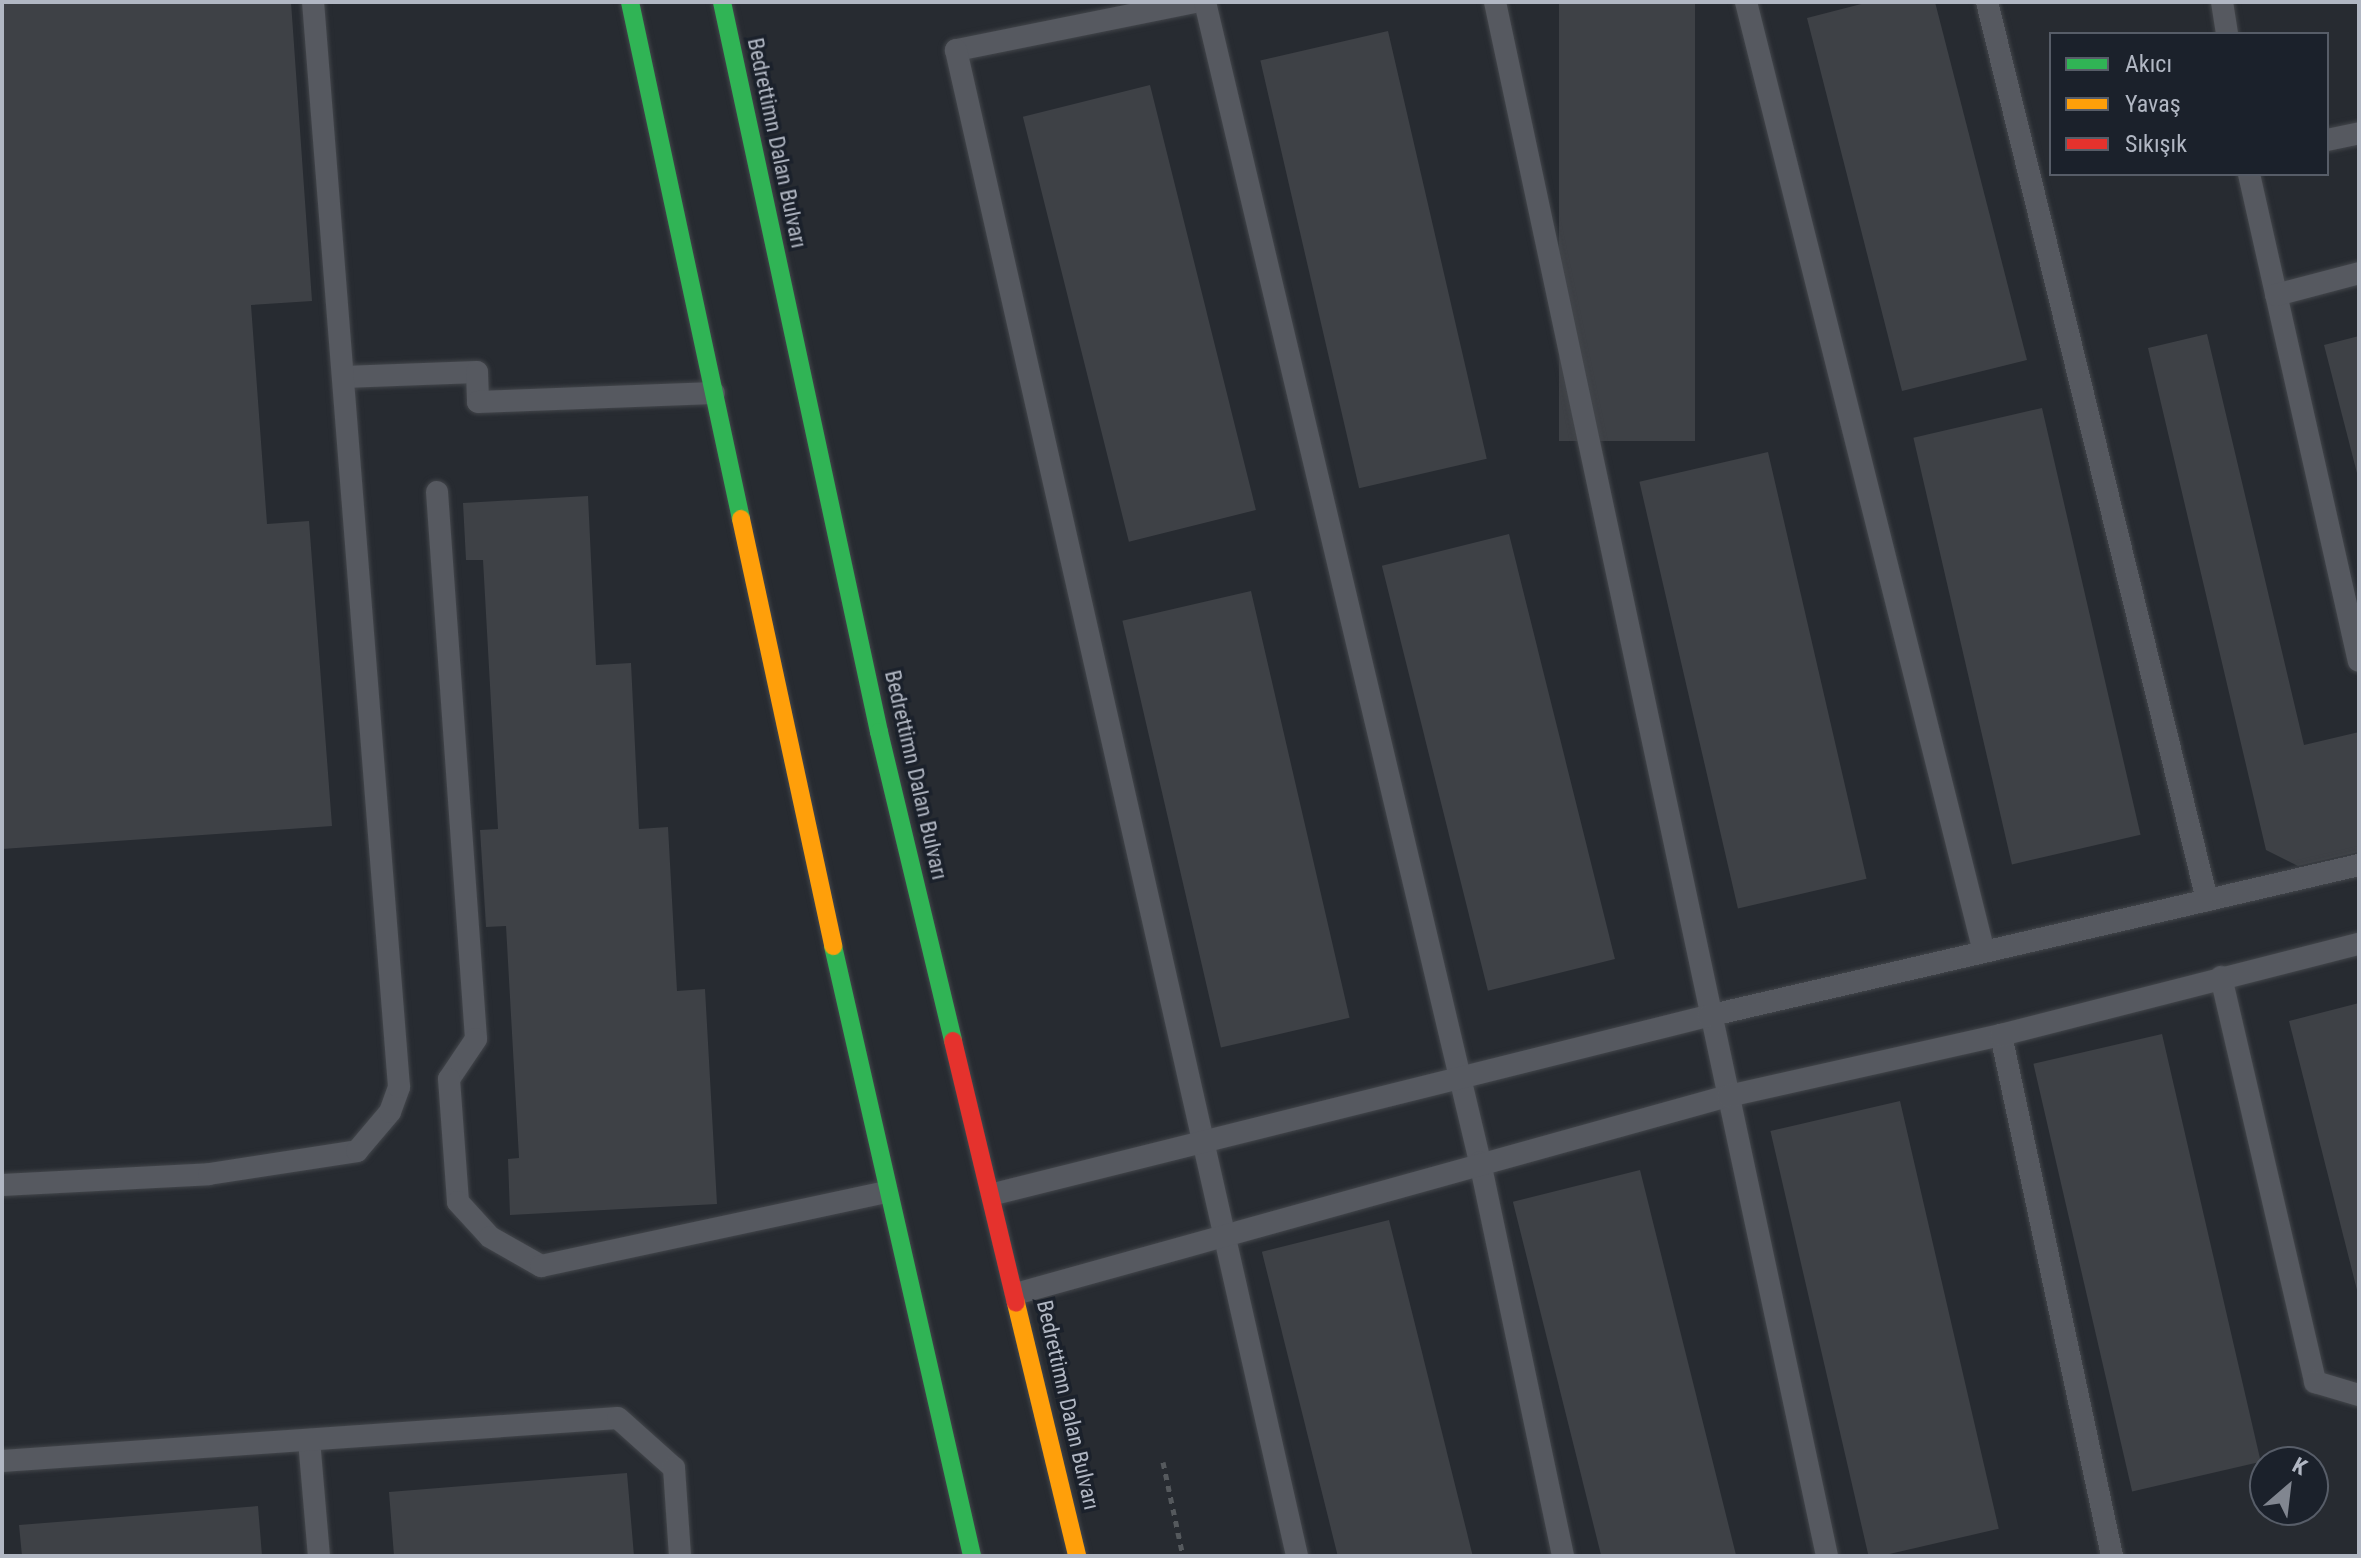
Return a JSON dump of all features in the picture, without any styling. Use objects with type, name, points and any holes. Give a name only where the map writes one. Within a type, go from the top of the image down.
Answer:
[{"type":"main road","points":[[630,2],[886,1192],[972,1556]]},
{"type":"main road","name":"Bedrettimn Dalan Bulvarı","points":[[722,2],[879,732],[1019,1293],[1077,1556]]},
{"type":"lane","points":[[2,1185],[209,1174],[357,1151],[390,1112],[401,1060],[313,2]]},
{"type":"lane","points":[[1195,2],[956,50],[1222,1237],[1297,1556]]},
{"type":"lane","points":[[1205,2],[1480,1162],[1563,1556]]},
{"type":"lane","points":[[1495,2],[1708,1016],[1827,1556]]},
{"type":"lane","points":[[1746,2],[1984,952]]},
{"type":"lane","points":[[1987,2],[2207,900]]},
{"type":"lane","points":[[2222,2],[2227,32]]},
{"type":"lane","points":[[2329,140],[2359,133]]},
{"type":"lane","points":[[2249,176],[2359,661]]},
{"type":"lane","points":[[2276,295],[2359,273]]},
{"type":"lane","points":[[344,377],[477,372],[478,402],[714,393]]},
{"type":"lane","points":[[437,492],[476,1039],[449,1079],[458,1202],[490,1237],[541,1266],[886,1192]]},
{"type":"lane","points":[[994,1194],[1460,1082],[1708,1016],[2359,865]]},
{"type":"lane","points":[[1019,1293],[1480,1162],[1728,1096],[2001,1035],[2359,944]]},
{"type":"lane","points":[[2221,977],[2315,1382],[2359,1395]]},
{"type":"lane","points":[[2001,1035],[2112,1556]]},
{"type":"lane","points":[[2,1461],[618,1418],[674,1468],[680,1556]]},
{"type":"lane","points":[[309,1440],[319,1556]]},
{"type":"path","points":[[1163,1462],[1183,1556]]},
{"type":"building","points":[[2,2],[291,2],[312,301],[251,305],[267,524],[309,521],[332,826],[2,849]]},
{"type":"building","points":[[1559,2],[1695,2],[1695,441],[1559,441]]},
{"type":"building","points":[[1869,2],[1935,2],[2027,360],[1902,391],[1807,18]]},
{"type":"building","points":[[1388,31],[1487,459],[1359,488],[1260,60]]},
{"type":"building","points":[[1150,85],[1256,510],[1129,542],[1023,117]]},
{"type":"building","points":[[2207,334],[2304,745],[2359,732],[2359,852],[2298,866],[2266,850],[2148,348]]},
{"type":"building","points":[[2359,336],[2359,477],[2358,477],[2324,345]]},
{"type":"building","points":[[2042,408],[2141,835],[2012,864],[1913,438]]},
{"type":"building","points":[[1768,452],[1867,879],[1738,908],[1639,482]]},
{"type":"building","points":[[588,496],[596,665],[631,663],[639,829],[668,827],[677,991],[705,989],[717,1204],[510,1215],[508,1159],[519,1158],[506,926],[486,927],[480,830],[498,829],[483,560],[466,560],[463,503]]},
{"type":"building","points":[[1509,534],[1615,959],[1488,991],[1382,566]]},
{"type":"building","points":[[1251,591],[1350,1018],[1221,1047],[1122,621]]},
{"type":"building","points":[[2359,1003],[2359,1294],[2358,1294],[2289,1021]]},
{"type":"building","points":[[2162,1034],[2257,1446],[2249,1446],[2249,1464],[2132,1491],[2033,1064]]},
{"type":"building","points":[[1900,1101],[1999,1529],[1881,1556],[1869,1556],[1770,1131]]},
{"type":"building","points":[[1640,1170],[1736,1555],[1601,1556],[1513,1202]]},
{"type":"building","points":[[1389,1220],[1473,1556],[1338,1556],[1262,1252]]},
{"type":"building","points":[[627,1473],[634,1556],[394,1556],[389,1492]]},
{"type":"building","points":[[258,1506],[262,1556],[22,1556],[19,1525]]},
{"type":"traffic: fast","points":[[630,2],[741,519]]},
{"type":"traffic: fast","points":[[722,2],[879,732],[953,1041]]},
{"type":"traffic: fast","points":[[833,946],[972,1556]]},
{"type":"traffic: slow","points":[[741,519],[833,946]]},
{"type":"traffic: slow","points":[[1016,1303],[1077,1556]]},
{"type":"traffic: jam","points":[[953,1041],[1016,1303]]}]
